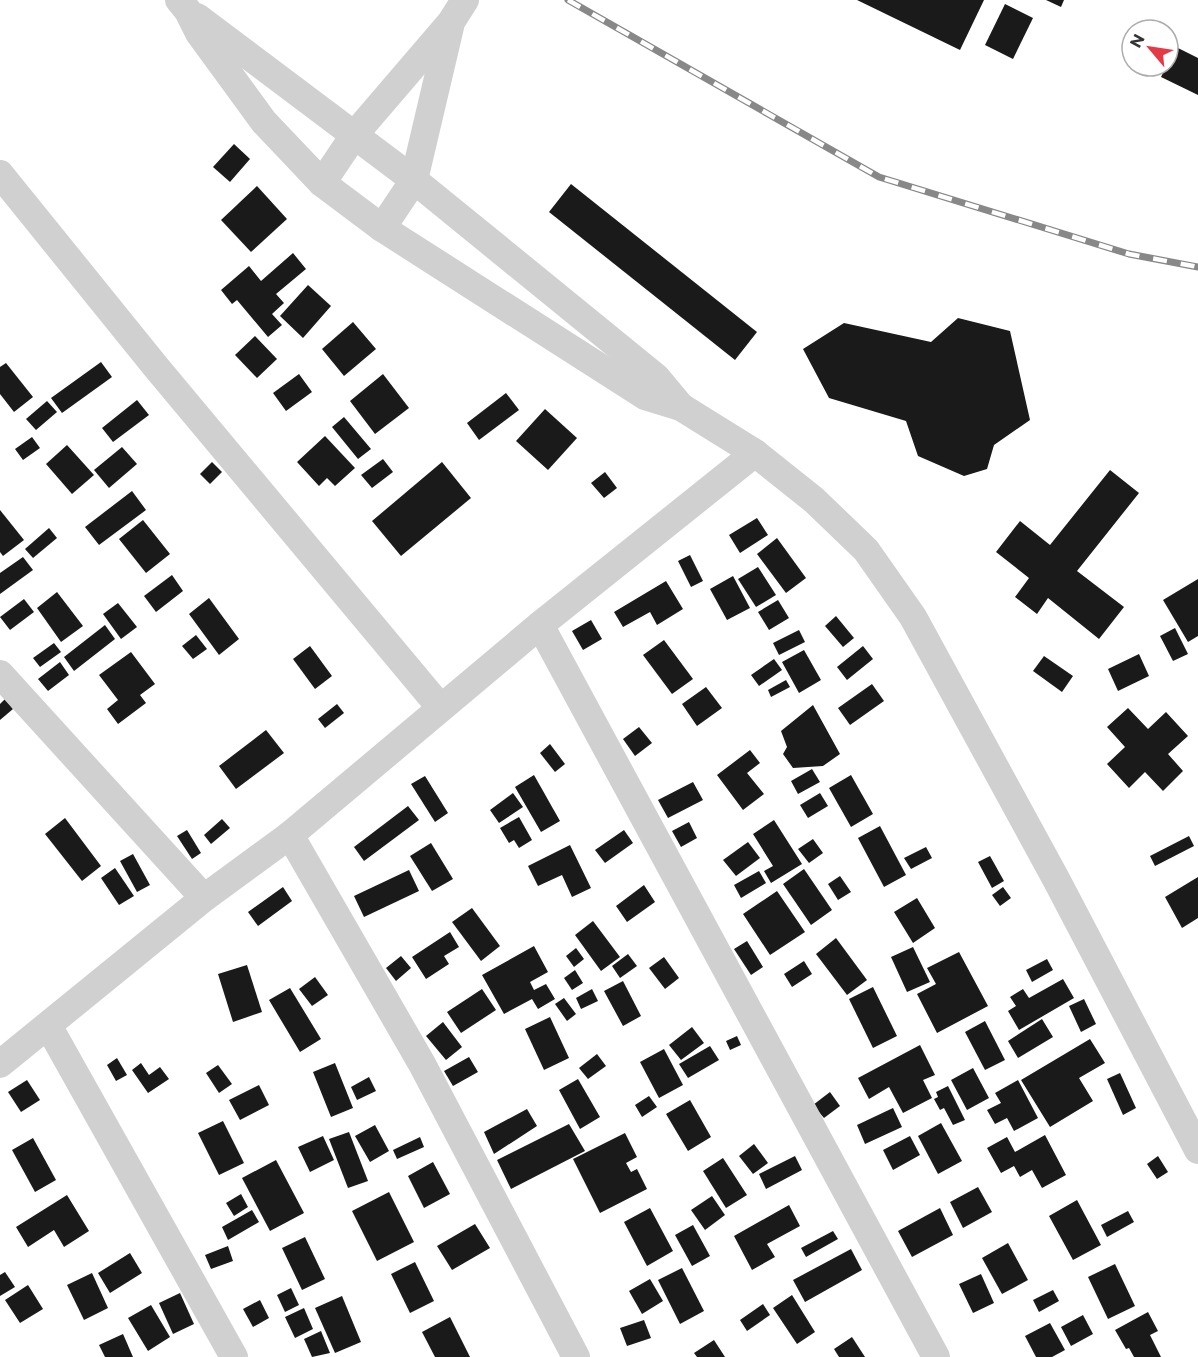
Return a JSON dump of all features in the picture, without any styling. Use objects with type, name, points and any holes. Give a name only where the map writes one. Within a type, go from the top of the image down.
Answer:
[{"type":"street","points":[[184,5],[414,180],[656,377],[681,407]]},
{"type":"street","points":[[184,5],[199,33],[264,122],[322,183],[382,228],[645,396],[681,407],[755,453],[814,500],[866,550],[913,617],[1056,879],[1198,1150]]},
{"type":"street","points":[[322,183],[355,134],[458,11]]},
{"type":"street","points":[[382,228],[414,180],[458,11]]},
{"type":"street","points":[[0,174],[156,367],[440,707]]},
{"type":"street","points":[[0,1064],[49,1027],[204,898],[290,835],[440,707],[755,453]]},
{"type":"street","points":[[540,625],[936,1357]]},
{"type":"street","points":[[0,674],[204,898]]},
{"type":"street","points":[[290,835],[422,1064],[576,1357]]},
{"type":"street","points":[[49,1027],[234,1357]]},
{"type":"building","points":[[857,0],[984,0],[960,50]]},
{"type":"building","points":[[1046,0],[1064,0],[1061,7]]},
{"type":"building","points":[[1005,4],[1033,18],[1013,59],[985,45]]},
{"type":"building","points":[[1180,49],[1198,58],[1198,95],[1163,78],[1180,78]]},
{"type":"building","points":[[234,144],[250,159],[230,182],[213,167]]},
{"type":"building","points":[[571,184],[757,332],[735,360],[549,212]]},
{"type":"building","points":[[257,186],[287,219],[251,252],[221,220]]},
{"type":"building","points":[[293,253],[306,269],[276,294],[284,303],[272,314],[282,325],[268,337],[237,300],[232,304],[221,290],[249,266],[261,281]]},
{"type":"building","points":[[308,285],[331,306],[303,338],[280,316]]},
{"type":"building","points":[[958,318],[1010,331],[1030,420],[994,445],[987,469],[964,476],[918,456],[906,421],[829,398],[803,349],[844,323],[931,342]]},
{"type":"building","points":[[353,322],[376,349],[344,376],[322,349]]},
{"type":"building","points":[[255,336],[277,359],[257,378],[235,355]]},
{"type":"building","points":[[101,362],[112,377],[62,413],[51,398]]},
{"type":"building","points":[[6,363],[33,397],[14,412],[0,394],[0,367]]},
{"type":"building","points":[[299,374],[312,392],[286,411],[273,393]]},
{"type":"building","points":[[383,374],[409,408],[375,434],[350,401]]},
{"type":"building","points":[[506,393],[519,410],[479,440],[467,423]]},
{"type":"building","points":[[137,400],[149,415],[113,442],[102,428]]},
{"type":"building","points":[[47,401],[57,412],[36,430],[26,419]]},
{"type":"building","points":[[545,409],[577,438],[548,470],[516,441]]},
{"type":"building","points":[[344,417],[371,449],[358,459],[332,427]]},
{"type":"building","points":[[325,436],[355,468],[335,486],[327,478],[319,486],[297,462]]},
{"type":"building","points":[[32,437],[40,448],[23,460],[15,449]]},
{"type":"building","points":[[67,445],[94,475],[72,494],[46,464]]},
{"type":"building","points":[[122,447],[137,464],[109,488],[94,470]]},
{"type":"building","points":[[383,459],[393,472],[372,488],[361,475]]},
{"type":"building","points":[[212,462],[222,472],[210,484],[200,474]]},
{"type":"building","points":[[442,462],[471,498],[401,556],[372,521]]},
{"type":"building","points":[[1110,470],[1139,493],[1077,571],[1124,607],[1099,639],[1048,598],[1037,614],[1015,597],[1029,578],[996,552],[1020,521],[1050,545]]},
{"type":"building","points":[[605,472],[617,488],[604,498],[591,483]]},
{"type":"building","points":[[132,491],[146,510],[99,545],[85,527]]},
{"type":"building","points":[[0,510],[24,540],[3,556],[0,552]]},
{"type":"building","points":[[757,518],[768,535],[740,553],[729,535]]},
{"type":"building","points":[[143,520],[170,554],[146,573],[119,539]]},
{"type":"building","points":[[49,528],[57,538],[33,558],[25,549]]},
{"type":"building","points":[[777,538],[806,578],[786,593],[757,554]]},
{"type":"building","points":[[690,555],[703,581],[691,587],[678,561]]},
{"type":"building","points":[[23,557],[33,570],[0,594],[0,573]]},
{"type":"building","points":[[758,567],[776,595],[756,607],[738,579]]},
{"type":"building","points":[[172,575],[183,591],[156,612],[144,596]]},
{"type":"building","points":[[733,576],[750,608],[727,620],[710,589]]},
{"type":"building","points":[[1198,579],[1198,636],[1188,642],[1163,600]]},
{"type":"building","points":[[666,581],[683,609],[657,625],[650,612],[623,627],[614,612]]},
{"type":"building","points":[[57,592],[83,626],[61,642],[37,608]]},
{"type":"building","points":[[209,598],[239,639],[219,655],[189,614]]},
{"type":"building","points":[[24,599],[34,612],[10,630],[0,617]]},
{"type":"building","points":[[778,600],[789,618],[769,630],[758,612]]},
{"type":"building","points":[[118,603],[137,627],[121,639],[103,614]]},
{"type":"building","points":[[836,616],[854,638],[843,647],[825,626]]},
{"type":"building","points":[[591,620],[602,639],[583,650],[572,631]]},
{"type":"building","points":[[105,625],[115,639],[74,671],[64,657]]},
{"type":"building","points":[[1175,628],[1188,654],[1173,661],[1160,636]]},
{"type":"building","points":[[799,630],[805,642],[779,655],[773,643]]},
{"type":"building","points":[[196,635],[207,649],[193,659],[182,646]]},
{"type":"building","points":[[664,640],[693,679],[672,694],[643,655]]},
{"type":"building","points":[[54,643],[61,652],[40,667],[33,658]]},
{"type":"building","points":[[310,646],[332,676],[315,689],[293,659]]},
{"type":"building","points":[[863,646],[873,659],[847,680],[837,667]]},
{"type":"building","points":[[804,650],[821,680],[799,693],[782,662]]},
{"type":"building","points":[[131,652],[155,684],[140,695],[146,703],[118,724],[107,709],[118,700],[99,675]]},
{"type":"building","points":[[1139,654],[1149,676],[1118,691],[1108,669]]},
{"type":"building","points":[[1044,656],[1073,676],[1062,692],[1033,671]]},
{"type":"building","points":[[774,659],[782,670],[759,686],[751,675]]},
{"type":"building","points":[[60,662],[69,675],[48,691],[38,679]]},
{"type":"building","points":[[786,680],[790,687],[771,697],[768,690]]},
{"type":"building","points":[[872,684],[884,701],[850,725],[838,708]]},
{"type":"building","points":[[706,687],[722,708],[697,726],[682,704]]},
{"type":"building","points":[[5,699],[13,709],[0,720],[0,704]]},
{"type":"building","points":[[337,704],[344,713],[325,728],[318,719]]},
{"type":"building","points":[[813,705],[840,754],[823,766],[793,768],[783,754],[787,747],[781,731]]},
{"type":"building","points":[[1128,708],[1148,729],[1166,712],[1188,736],[1168,754],[1183,771],[1163,791],[1145,772],[1129,788],[1107,764],[1125,747],[1107,727]]},
{"type":"building","points":[[639,727],[652,743],[635,756],[623,739]]},
{"type":"building","points":[[266,730],[284,753],[236,789],[219,766]]},
{"type":"building","points":[[550,744],[565,764],[555,772],[540,753]]},
{"type":"building","points":[[750,750],[760,763],[747,773],[764,794],[743,810],[717,775]]},
{"type":"building","points":[[812,769],[820,782],[798,794],[791,781]]},
{"type":"building","points":[[534,775],[560,821],[541,832],[515,787]]},
{"type":"building","points":[[851,775],[873,814],[851,827],[829,788]]},
{"type":"building","points":[[425,776],[448,813],[435,822],[411,784]]},
{"type":"building","points":[[693,782],[703,800],[668,818],[658,800]]},
{"type":"building","points":[[513,793],[523,807],[499,823],[490,810]]},
{"type":"building","points":[[820,793],[828,806],[808,818],[800,805]]},
{"type":"building","points":[[408,806],[419,820],[364,861],[354,847]]},
{"type":"building","points":[[519,817],[532,840],[519,848],[514,840],[509,843],[500,828]]},
{"type":"building","points":[[65,818],[101,866],[82,881],[45,834]]},
{"type":"building","points":[[222,819],[230,828],[211,844],[204,835]]},
{"type":"building","points":[[774,820],[802,864],[771,883],[764,871],[773,866],[753,834]]},
{"type":"building","points":[[689,822],[697,838],[681,847],[672,831]]},
{"type":"building","points":[[880,826],[906,875],[884,887],[858,838]]},
{"type":"building","points":[[187,830],[201,853],[192,859],[177,836]]},
{"type":"building","points":[[624,830],[633,843],[605,863],[595,850]]},
{"type":"building","points":[[1189,836],[1194,846],[1155,866],[1150,856]]},
{"type":"building","points":[[813,839],[823,853],[809,863],[798,849]]},
{"type":"building","points":[[748,842],[760,858],[736,876],[723,860]]},
{"type":"building","points":[[431,843],[453,879],[432,891],[410,856]]},
{"type":"building","points":[[570,845],[591,888],[572,897],[562,875],[538,886],[528,866]]},
{"type":"building","points":[[926,847],[932,858],[911,869],[904,858]]},
{"type":"building","points":[[133,854],[150,885],[137,892],[120,861]]},
{"type":"building","points":[[990,856],[1004,881],[992,888],[978,862]]},
{"type":"building","points":[[115,868],[134,896],[119,905],[101,878]]},
{"type":"building","points":[[804,869],[832,910],[811,925],[783,884]]},
{"type":"building","points":[[409,870],[419,891],[364,917],[354,896]]},
{"type":"building","points":[[759,871],[766,883],[741,898],[734,885]]},
{"type":"building","points":[[840,876],[851,892],[838,900],[828,884]]},
{"type":"building","points":[[1198,877],[1198,918],[1182,928],[1165,897]]},
{"type":"building","points":[[644,885],[655,902],[627,922],[616,906]]},
{"type":"building","points":[[283,887],[292,901],[258,926],[248,912]]},
{"type":"building","points":[[1003,887],[1011,898],[1000,906],[992,895]]},
{"type":"building","points":[[777,891],[805,932],[770,955],[743,914]]},
{"type":"building","points":[[917,898],[935,928],[913,943],[894,912]]},
{"type":"building","points":[[472,908],[500,946],[481,961],[452,922]]},
{"type":"building","points":[[593,921],[620,957],[601,971],[575,935]]},
{"type":"building","points":[[450,932],[459,947],[444,956],[449,964],[426,979],[412,957]]},
{"type":"building","points":[[836,938],[867,980],[847,995],[816,954]]},
{"type":"building","points":[[747,941],[763,967],[751,975],[734,949]]},
{"type":"building","points":[[534,946],[548,972],[530,982],[534,990],[546,984],[555,999],[538,1009],[532,999],[504,1014],[482,975]]},
{"type":"building","points":[[913,947],[930,982],[907,992],[891,957]]},
{"type":"building","points":[[576,948],[584,959],[574,967],[566,956]]},
{"type":"building","points":[[959,952],[988,1006],[937,1033],[917,994],[936,984],[927,968]]},
{"type":"building","points":[[628,954],[637,966],[620,978],[612,966]]},
{"type":"building","points":[[401,956],[411,968],[396,981],[386,968]]},
{"type":"building","points":[[664,957],[679,978],[665,989],[649,968]]},
{"type":"building","points":[[1047,959],[1053,970],[1032,982],[1026,970]]},
{"type":"building","points":[[804,961],[812,974],[792,987],[784,974]]},
{"type":"building","points":[[247,965],[262,1012],[233,1022],[218,974]]},
{"type":"building","points":[[575,970],[583,983],[572,990],[564,978]]},
{"type":"building","points":[[315,977],[328,995],[312,1006],[299,989]]},
{"type":"building","points":[[1063,979],[1074,998],[1019,1030],[1008,1011],[1016,1006],[1010,997],[1023,989],[1029,998]]},
{"type":"building","points":[[623,981],[641,1016],[623,1026],[604,991]]},
{"type":"building","points":[[873,987],[897,1036],[873,1048],[849,999]]},
{"type":"building","points":[[290,988],[321,1039],[300,1052],[269,1000]]},
{"type":"building","points":[[482,989],[496,1010],[461,1033],[447,1012]]},
{"type":"building","points":[[592,989],[598,1001],[581,1009],[576,998]]},
{"type":"building","points":[[564,998],[576,1014],[567,1021],[555,1004]]},
{"type":"building","points":[[1084,999],[1096,1024],[1081,1032],[1069,1006]]},
{"type":"building","points":[[550,1017],[569,1058],[544,1070],[525,1029]]},
{"type":"building","points":[[1042,1019],[1053,1037],[1018,1058],[1008,1041]]},
{"type":"building","points":[[985,1021],[1005,1060],[985,1070],[965,1032]]},
{"type":"building","points":[[443,1022],[462,1047],[446,1060],[426,1036]]},
{"type":"building","points":[[692,1027],[704,1043],[681,1060],[669,1045]]},
{"type":"building","points":[[737,1036],[741,1045],[730,1050],[726,1041]]},
{"type":"building","points":[[1090,1039],[1105,1063],[1079,1078],[1093,1101],[1050,1127],[1021,1080]]},
{"type":"building","points":[[920,1045],[935,1075],[923,1080],[932,1098],[903,1113],[889,1087],[869,1099],[858,1078]]},
{"type":"building","points":[[710,1046],[719,1060],[688,1078],[679,1064]]},
{"type":"building","points":[[664,1049],[683,1085],[659,1098],[640,1062]]},
{"type":"building","points":[[597,1054],[606,1066],[588,1079],[579,1068]]},
{"type":"building","points":[[469,1057],[478,1072],[453,1086],[444,1071]]},
{"type":"building","points":[[117,1058],[127,1075],[116,1081],[107,1065]]},
{"type":"building","points":[[141,1063],[149,1075],[160,1067],[169,1079],[148,1093],[132,1070]]},
{"type":"building","points":[[335,1063],[353,1108],[331,1117],[313,1072]]},
{"type":"building","points":[[218,1065],[232,1084],[219,1093],[206,1073]]},
{"type":"building","points":[[973,1068],[989,1098],[967,1110],[951,1080]]},
{"type":"building","points":[[1120,1073],[1136,1108],[1123,1115],[1107,1079]]},
{"type":"building","points":[[369,1077],[376,1091],[357,1100],[351,1087]]},
{"type":"building","points":[[578,1079],[600,1117],[580,1129],[559,1090]]},
{"type":"building","points":[[27,1080],[40,1100],[21,1112],[8,1092]]},
{"type":"building","points":[[1018,1080],[1038,1118],[1014,1131],[1007,1118],[995,1124],[987,1110],[1001,1103],[995,1093]]},
{"type":"building","points":[[259,1085],[269,1105],[240,1120],[229,1100]]},
{"type":"building","points":[[948,1086],[965,1120],[953,1125],[944,1108],[940,1110],[934,1099],[938,1097],[936,1092]]},
{"type":"building","points":[[830,1092],[840,1106],[824,1118],[813,1105]]},
{"type":"building","points":[[649,1096],[657,1107],[642,1117],[635,1105]]},
{"type":"building","points":[[690,1100],[711,1137],[688,1151],[666,1114]]},
{"type":"building","points":[[893,1108],[902,1127],[865,1144],[857,1125]]},
{"type":"building","points":[[527,1109],[537,1126],[494,1154],[484,1132]]},
{"type":"building","points":[[223,1121],[244,1163],[219,1175],[198,1133]]},
{"type":"building","points":[[941,1123],[962,1161],[938,1174],[918,1136]]},
{"type":"building","points":[[569,1124],[585,1151],[511,1189],[497,1160]]},
{"type":"building","points":[[375,1125],[389,1151],[370,1162],[355,1136]]},
{"type":"building","points":[[349,1132],[368,1181],[348,1188],[329,1139]]},
{"type":"building","points":[[625,1133],[637,1157],[626,1163],[631,1172],[637,1169],[647,1189],[600,1213],[573,1159]]},
{"type":"building","points":[[1045,1135],[1066,1175],[1042,1188],[1032,1170],[1020,1177],[1014,1166],[1001,1173],[987,1148],[1007,1137],[1015,1152]]},
{"type":"building","points":[[323,1136],[334,1160],[310,1172],[298,1147]]},
{"type":"building","points":[[910,1136],[920,1155],[893,1170],[883,1150]]},
{"type":"building","points":[[420,1137],[424,1147],[397,1159],[393,1150]]},
{"type":"building","points":[[33,1138],[56,1180],[35,1192],[12,1150]]},
{"type":"building","points":[[754,1144],[768,1163],[753,1174],[739,1156]]},
{"type":"building","points":[[795,1156],[802,1170],[766,1189],[759,1174]]},
{"type":"building","points":[[1158,1156],[1168,1172],[1157,1179],[1147,1164]]},
{"type":"building","points":[[723,1158],[747,1195],[726,1208],[703,1171]]},
{"type":"building","points":[[276,1160],[304,1213],[270,1231],[242,1178]]},
{"type":"building","points":[[433,1162],[450,1194],[424,1208],[408,1176]]},
{"type":"building","points":[[978,1187],[992,1212],[963,1228],[950,1202]]},
{"type":"building","points":[[389,1192],[414,1242],[377,1261],[352,1211]]},
{"type":"building","points":[[241,1194],[248,1207],[234,1216],[226,1203]]},
{"type":"building","points":[[67,1195],[89,1231],[64,1247],[54,1230],[28,1247],[16,1227]]},
{"type":"building","points":[[712,1196],[725,1215],[705,1230],[691,1210]]},
{"type":"building","points":[[1077,1200],[1101,1245],[1073,1260],[1049,1216]]},
{"type":"building","points":[[789,1205],[800,1226],[767,1244],[775,1257],[752,1270],[734,1236]]},
{"type":"building","points":[[650,1208],[673,1251],[647,1266],[624,1222]]},
{"type":"building","points":[[940,1208],[953,1235],[912,1257],[898,1231]]},
{"type":"building","points":[[252,1210],[259,1222],[228,1240],[222,1227]]},
{"type":"building","points":[[1128,1211],[1134,1222],[1107,1237],[1101,1225]]},
{"type":"building","points":[[475,1224],[490,1248],[452,1270],[437,1246]]},
{"type":"building","points":[[693,1225],[710,1256],[692,1266],[675,1235]]},
{"type":"building","points":[[833,1231],[838,1239],[806,1257],[801,1248]]},
{"type":"building","points":[[305,1237],[325,1279],[302,1290],[282,1248]]},
{"type":"building","points":[[1008,1243],[1028,1280],[1002,1294],[982,1258]]},
{"type":"building","points":[[228,1246],[233,1261],[211,1269],[205,1255]]},
{"type":"building","points":[[851,1249],[862,1270],[805,1302],[793,1280]]},
{"type":"building","points":[[130,1253],[142,1273],[110,1293],[98,1273]]},
{"type":"building","points":[[415,1262],[434,1301],[410,1313],[391,1274]]},
{"type":"building","points":[[1115,1264],[1135,1306],[1108,1319],[1088,1277]]},
{"type":"building","points":[[682,1268],[704,1311],[680,1324],[658,1280]]},
{"type":"building","points":[[5,1272],[15,1287],[0,1296],[0,1275]]},
{"type":"building","points":[[92,1273],[108,1308],[84,1320],[67,1285]]},
{"type":"building","points":[[981,1274],[994,1303],[973,1313],[959,1284]]},
{"type":"building","points":[[650,1279],[663,1301],[642,1314],[629,1291]]},
{"type":"building","points":[[28,1285],[43,1309],[20,1323],[5,1300]]},
{"type":"building","points":[[291,1288],[299,1305],[285,1312],[277,1295]]},
{"type":"building","points":[[1053,1290],[1059,1301],[1039,1312],[1033,1300]]},
{"type":"building","points":[[180,1293],[194,1324],[173,1334],[159,1303]]},
{"type":"building","points":[[792,1295],[815,1332],[797,1344],[773,1308]]},
{"type":"building","points":[[342,1296],[361,1342],[335,1353],[315,1308]]},
{"type":"building","points":[[260,1300],[269,1318],[253,1327],[243,1309]]},
{"type":"building","points":[[763,1304],[770,1315],[747,1331],[740,1320]]},
{"type":"building","points":[[151,1305],[170,1337],[148,1351],[128,1318]]},
{"type":"building","points":[[304,1308],[313,1329],[295,1338],[285,1317]]},
{"type":"building","points":[[1148,1312],[1158,1331],[1150,1335],[1161,1357],[1134,1357],[1129,1348],[1126,1349],[1115,1330]]},
{"type":"building","points":[[1083,1315],[1093,1334],[1071,1346],[1061,1327]]},
{"type":"building","points":[[450,1317],[470,1357],[435,1357],[422,1332]]},
{"type":"building","points":[[644,1320],[651,1338],[627,1346],[620,1328]]},
{"type":"building","points":[[1050,1323],[1065,1350],[1052,1357],[1036,1357],[1025,1336]]},
{"type":"building","points":[[321,1331],[330,1353],[312,1357],[304,1339]]},
{"type":"building","points":[[123,1334],[133,1357],[105,1357],[99,1345]]},
{"type":"building","points":[[852,1337],[865,1357],[839,1357],[834,1349]]},
{"type":"building","points":[[714,1340],[725,1357],[697,1357],[694,1353]]},
{"type":"railway","points":[[568,0],[879,177],[1129,254],[1198,267]]}]
